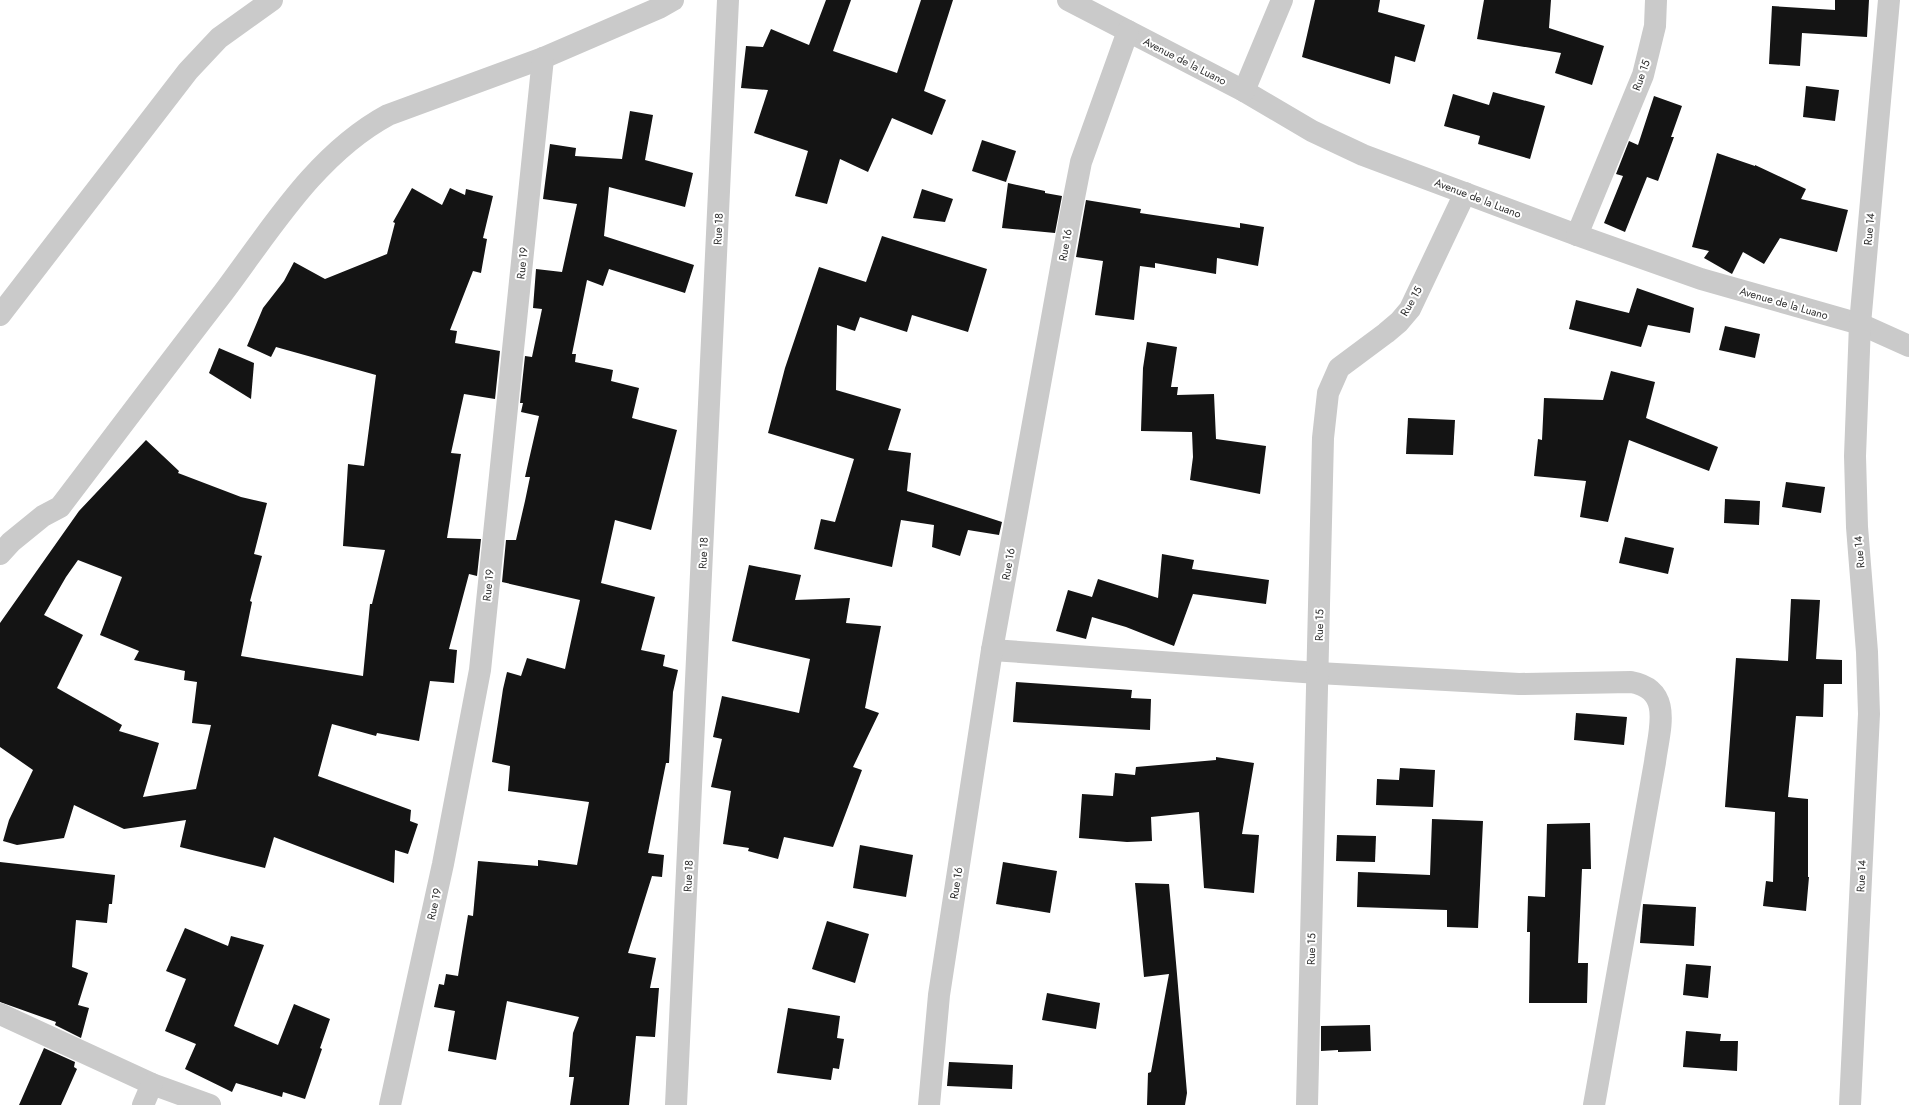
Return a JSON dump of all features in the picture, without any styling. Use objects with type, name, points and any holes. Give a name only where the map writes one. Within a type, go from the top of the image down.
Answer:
[{"type":"street","points":[[0,315],[188,71],[219,38],[272,0]]},
{"type":"street","points":[[0,554],[11,542],[43,516],[60,507],[302,188],[350,140],[368,126],[388,115],[543,58],[673,0]]},
{"type":"street","name":"Rue 18","points":[[676,1105],[728,0]]},
{"type":"street","name":"Avenue de la Luano","points":[[1068,0],[1244,91],[1312,131],[1363,155],[1577,235],[1701,279],[1860,324],[1909,346]]},
{"type":"street","points":[[1244,91],[1282,0]]},
{"type":"street","name":"Rue 15","points":[[1577,235],[1642,75],[1655,26],[1656,0]]},
{"type":"street","name":"Rue 14","points":[[1850,1105],[1869,714],[1867,652],[1856,527],[1855,456],[1860,324],[1889,0]]},
{"type":"street","name":"Rue 16","points":[[929,1105],[939,995],[992,650],[1080,162],[1128,31]]},
{"type":"street","name":"Rue 19","points":[[390,1105],[443,864],[480,670],[543,58]]},
{"type":"street","name":"Rue 15","points":[[1307,1105],[1323,438],[1328,393],[1339,368],[1386,333],[1399,322],[1410,309],[1465,193]]},
{"type":"street","points":[[992,650],[1318,673],[1519,684],[1631,682],[1641,684],[1654,694],[1662,707],[1655,762],[1594,1105]]},
{"type":"street","points":[[0,1014],[152,1084],[210,1105]]},
{"type":"street","points":[[143,1105],[152,1084]]},
{"type":"building","points":[[826,0],[851,0],[833,51],[897,73],[921,0],[953,0],[924,91],[946,100],[932,135],[892,118],[868,172],[840,159],[827,204],[795,196],[808,151],[754,133],[768,90],[741,88],[746,46],[763,47],[771,29],[809,45]]},
{"type":"building","points":[[1315,0],[1380,0],[1378,12],[1425,25],[1415,62],[1395,56],[1390,84],[1302,57]]},
{"type":"building","points":[[1484,0],[1551,0],[1549,28],[1604,46],[1592,85],[1555,73],[1561,53],[1477,39]]},
{"type":"building","points":[[1835,0],[1869,0],[1867,37],[1802,33],[1800,66],[1769,64],[1772,6],[1835,10]]},
{"type":"building","points":[[1806,86],[1839,90],[1835,121],[1803,117]]},
{"type":"building","points":[[1493,92],[1545,106],[1530,159],[1478,144],[1480,136],[1444,126],[1453,94],[1489,105]]},
{"type":"building","points":[[1654,96],[1682,106],[1671,137],[1674,137],[1658,181],[1647,177],[1625,232],[1604,223],[1623,176],[1616,174],[1629,141],[1638,145]]},
{"type":"building","points":[[630,111],[653,115],[645,160],[693,173],[685,207],[609,187],[604,236],[694,265],[685,293],[609,269],[603,286],[587,280],[572,354],[576,354],[575,362],[613,370],[611,381],[639,388],[632,418],[677,430],[651,530],[615,520],[601,583],[655,597],[641,650],[665,655],[663,666],[678,670],[673,692],[669,763],[666,763],[648,853],[664,855],[662,877],[652,876],[628,953],[656,958],[650,988],[659,988],[655,1037],[636,1036],[629,1105],[570,1105],[574,1077],[569,1077],[573,1033],[579,1017],[507,1001],[496,1060],[448,1051],[455,1011],[434,1007],[439,984],[444,985],[446,974],[458,976],[468,915],[473,916],[478,861],[538,866],[538,860],[577,865],[589,802],[508,791],[510,766],[492,762],[507,672],[521,676],[527,658],[565,669],[580,600],[502,582],[506,540],[516,540],[530,477],[525,477],[539,416],[521,412],[523,403],[520,403],[525,356],[532,357],[542,309],[533,308],[536,269],[562,272],[577,204],[543,199],[550,144],[576,148],[575,156],[622,159]]},
{"type":"building","points":[[982,140],[1016,151],[1006,182],[972,171]]},
{"type":"building","points":[[1717,153],[1755,165],[1806,189],[1801,199],[1848,210],[1837,252],[1780,238],[1764,264],[1743,252],[1732,274],[1704,258],[1709,251],[1692,247]]},
{"type":"building","points":[[1008,183],[1062,196],[1055,233],[1002,228]]},
{"type":"building","points":[[412,188],[442,205],[450,188],[465,195],[466,189],[493,196],[483,238],[487,239],[481,273],[473,271],[450,330],[457,331],[455,343],[500,351],[495,399],[464,394],[451,453],[461,454],[447,538],[481,539],[477,576],[469,574],[449,649],[457,650],[454,683],[430,681],[419,741],[377,733],[376,736],[332,724],[318,776],[411,810],[410,821],[418,824],[408,854],[395,850],[394,883],[274,837],[265,868],[180,847],[186,820],[124,829],[74,805],[64,838],[17,845],[3,841],[9,820],[33,770],[0,747],[0,623],[79,511],[146,440],[179,471],[178,473],[241,497],[267,503],[254,554],[262,556],[250,601],[252,602],[241,656],[363,676],[370,604],[372,604],[385,550],[343,546],[348,464],[364,466],[376,375],[276,347],[271,357],[247,346],[263,308],[284,281],[294,262],[325,279],[387,254],[395,223],[393,222]],"holes":[[[78,560],[122,577],[100,635],[139,651],[134,660],[185,671],[184,680],[197,682],[192,723],[211,725],[196,789],[143,797],[159,743],[119,731],[122,725],[57,688],[83,635],[44,615],[66,577]]]},
{"type":"building","points":[[922,189],[953,199],[945,222],[913,218]]},
{"type":"building","points":[[1086,200],[1141,209],[1140,213],[1240,228],[1240,223],[1264,227],[1258,266],[1217,258],[1216,274],[1155,263],[1155,268],[1140,266],[1134,320],[1095,315],[1103,261],[1076,257]]},
{"type":"building","points":[[882,236],[987,269],[968,332],[912,315],[907,332],[860,317],[855,331],[837,325],[836,390],[901,409],[888,450],[911,453],[907,491],[1002,522],[999,535],[968,530],[960,556],[932,547],[934,525],[901,520],[892,567],[814,549],[821,519],[835,522],[854,459],[768,433],[785,368],[819,267],[866,282]]},
{"type":"building","points":[[1637,288],[1694,308],[1690,333],[1648,325],[1641,347],[1569,329],[1576,300],[1629,313]]},
{"type":"building","points":[[1725,326],[1760,334],[1755,358],[1719,350]]},
{"type":"building","points":[[1147,342],[1177,347],[1171,387],[1178,387],[1177,395],[1214,394],[1216,439],[1266,446],[1260,494],[1190,480],[1193,457],[1192,432],[1141,431],[1143,368]]},
{"type":"building","points":[[219,348],[254,363],[251,399],[209,373]]},
{"type":"building","points":[[1611,371],[1655,382],[1646,418],[1718,447],[1709,471],[1629,440],[1608,522],[1580,517],[1586,481],[1534,476],[1538,439],[1542,440],[1544,398],[1603,400]]},
{"type":"building","points":[[1408,418],[1455,420],[1453,455],[1406,454]]},
{"type":"building","points":[[1786,482],[1825,487],[1821,513],[1782,507]]},
{"type":"building","points":[[1725,499],[1760,501],[1759,525],[1724,523]]},
{"type":"building","points":[[1625,537],[1674,548],[1668,574],[1619,563]]},
{"type":"building","points":[[1162,554],[1194,560],[1192,569],[1269,580],[1266,604],[1193,594],[1174,646],[1126,627],[1092,617],[1086,639],[1056,631],[1068,590],[1092,597],[1098,579],[1158,598]]},
{"type":"building","points":[[749,565],[801,575],[795,600],[850,598],[846,623],[881,626],[865,708],[879,713],[853,767],[862,770],[833,847],[784,837],[778,859],[748,851],[749,848],[723,844],[731,791],[711,787],[722,739],[713,737],[722,696],[799,713],[810,659],[732,641]]},
{"type":"building","points":[[1791,599],[1820,600],[1816,659],[1842,660],[1842,684],[1824,684],[1823,717],[1796,716],[1788,797],[1808,799],[1809,877],[1806,911],[1763,906],[1766,881],[1773,882],[1775,812],[1725,807],[1736,658],[1788,661]]},
{"type":"building","points":[[1016,682],[1132,690],[1131,698],[1151,699],[1150,730],[1013,722]]},
{"type":"building","points":[[1576,713],[1627,717],[1624,745],[1574,740]]},
{"type":"building","points":[[1216,757],[1254,763],[1242,834],[1259,835],[1254,893],[1204,888],[1199,812],[1151,817],[1152,841],[1127,842],[1079,838],[1082,794],[1113,796],[1115,773],[1135,775],[1136,767],[1216,760]]},
{"type":"building","points":[[1400,768],[1435,770],[1433,807],[1376,805],[1377,779],[1399,780]]},
{"type":"building","points":[[1432,819],[1483,821],[1478,928],[1447,927],[1447,910],[1357,907],[1358,872],[1430,875]]},
{"type":"building","points":[[1590,823],[1591,869],[1582,869],[1578,963],[1588,963],[1587,1003],[1529,1003],[1530,932],[1527,932],[1528,896],[1545,897],[1547,824]]},
{"type":"building","points":[[1337,835],[1376,836],[1375,862],[1336,861]]},
{"type":"building","points":[[860,845],[913,855],[906,897],[853,888]]},
{"type":"building","points":[[0,862],[115,875],[112,904],[109,904],[107,923],[76,920],[72,967],[88,973],[78,1005],[89,1008],[81,1038],[55,1025],[56,1022],[0,1002]]},
{"type":"building","points":[[1003,862],[1057,871],[1050,913],[996,904]]},
{"type":"building","points":[[1135,883],[1169,884],[1187,1093],[1185,1105],[1147,1105],[1148,1073],[1151,1072],[1169,974],[1144,977]]},
{"type":"building","points":[[1643,904],[1696,907],[1694,946],[1640,943]]},
{"type":"building","points":[[827,921],[869,934],[855,983],[812,969]]},
{"type":"building","points":[[185,928],[228,946],[231,936],[264,945],[234,1026],[278,1045],[294,1004],[330,1019],[320,1048],[322,1049],[305,1099],[283,1092],[282,1097],[236,1083],[232,1092],[185,1069],[196,1044],[165,1031],[186,979],[166,971]]},
{"type":"building","points":[[1686,964],[1711,966],[1708,998],[1683,995]]},
{"type":"building","points":[[1047,993],[1100,1003],[1096,1029],[1042,1020]]},
{"type":"building","points":[[788,1008],[840,1016],[837,1038],[844,1039],[839,1069],[833,1068],[831,1080],[777,1073]]},
{"type":"building","points":[[1370,1025],[1371,1051],[1321,1051],[1321,1026]]},
{"type":"building","points":[[1686,1031],[1721,1034],[1720,1041],[1738,1041],[1737,1071],[1683,1067]]},
{"type":"building","points":[[44,1048],[75,1062],[74,1067],[77,1069],[61,1105],[19,1105]]},
{"type":"building","points":[[949,1062],[1013,1065],[1012,1089],[947,1086]]}]
